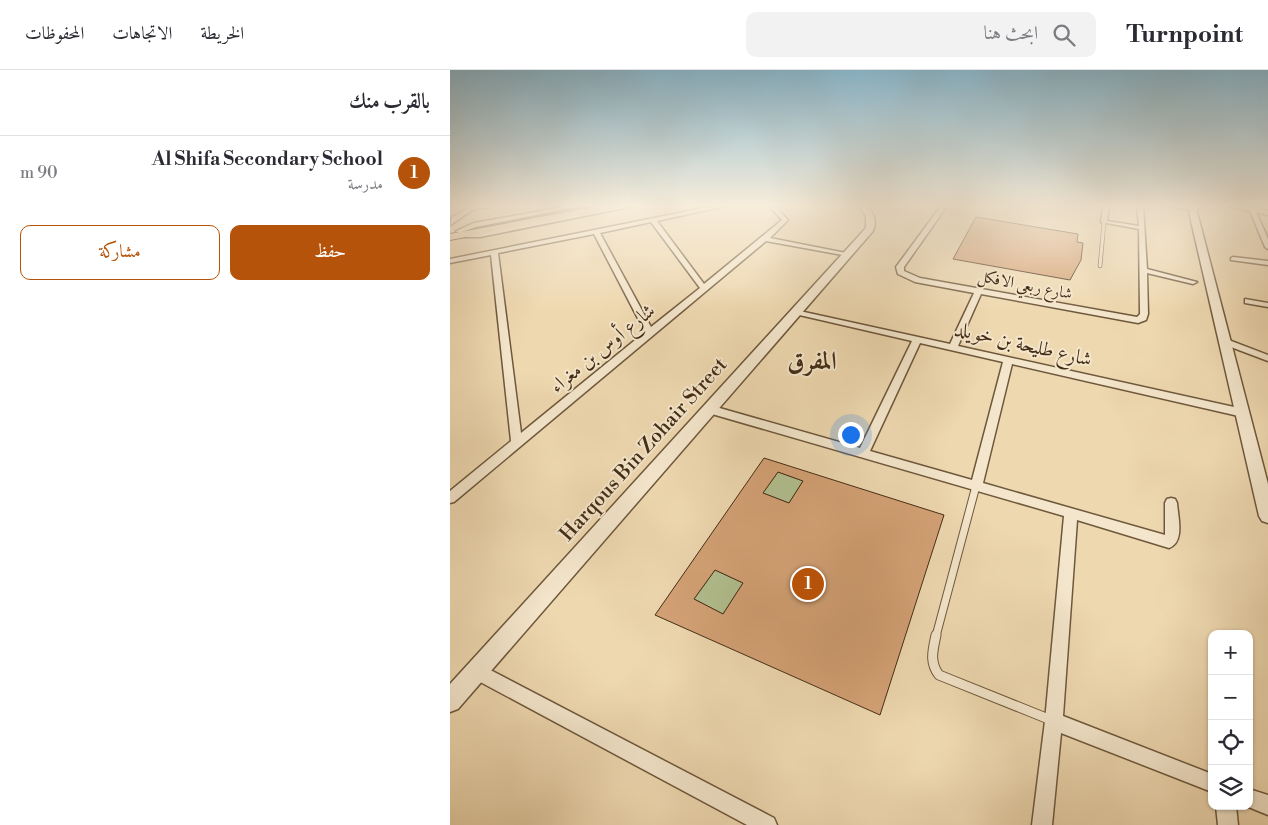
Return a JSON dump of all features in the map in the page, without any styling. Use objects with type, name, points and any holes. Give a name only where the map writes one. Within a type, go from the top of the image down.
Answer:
[{"type":"street","points":[[450,261],[546,241]]},
{"type":"street","points":[[601,241],[650,333]]},
{"type":"street","points":[[669,241],[704,289]]},
{"type":"street","name":"شارع أوس بن مغراء","points":[[450,498],[762,241]]},
{"type":"street","points":[[777,241],[848,254]]},
{"type":"street","name":"Harqous Bin Zohair Street","points":[[450,701],[859,241]]},
{"type":"street","name":"شارع ربعي الافكل","points":[[919,241],[900,267],[903,274],[918,280],[1125,319],[1138,320],[1144,317],[1143,270]]},
{"type":"street","points":[[1142,241],[1143,270],[1193,282]]},
{"type":"street","points":[[1200,241],[1268,516]]},
{"type":"street","points":[[494,252],[518,443]]},
{"type":"street","points":[[1233,259],[1268,263]]},
{"type":"street","points":[[953,348],[979,291]]},
{"type":"street","points":[[1248,301],[1268,305]]},
{"type":"street","name":"شارع طليحة بن خويلد","points":[[795,312],[1243,413]]},
{"type":"street","points":[[862,453],[917,339]]},
{"type":"street","points":[[1226,342],[1268,358]]},
{"type":"street","points":[[976,486],[1008,360]]},
{"type":"street","points":[[709,409],[1169,542],[1172,539],[1171,504]]},
{"type":"street","points":[[1042,825],[1054,721],[1071,513]]},
{"type":"street","points":[[477,671],[767,825]]},
{"type":"street","points":[[1054,721],[1208,781]]},
{"type":"street","points":[[1253,799],[1268,805]]},
{"type":"street","points":[[1226,810],[1228,825]]},
{"type":"lane","points":[[1100,266],[1102,241]]},
{"type":"lane","points":[[976,486],[933,648],[931,659],[933,668],[939,675],[1054,721]]},
{"type":"green space","points":[[778,472],[803,481],[789,503],[763,493]]},
{"type":"green space","points":[[715,570],[743,583],[723,614],[694,599]]},
{"type":"building","points":[[963,241],[1077,241],[1083,243],[1081,260],[1070,280],[953,259]]},
{"type":"building","points":[[764,458],[944,515],[880,715],[655,615]],"holes":[[[778,472],[803,481],[789,503],[763,493]],[[715,570],[743,583],[723,614],[694,599]]]},
{"type":"place","name":"Al Shifa Secondary School","points":[[808,584]]},
{"type":"district","name":"المفرق","points":[[812,361]]}]
